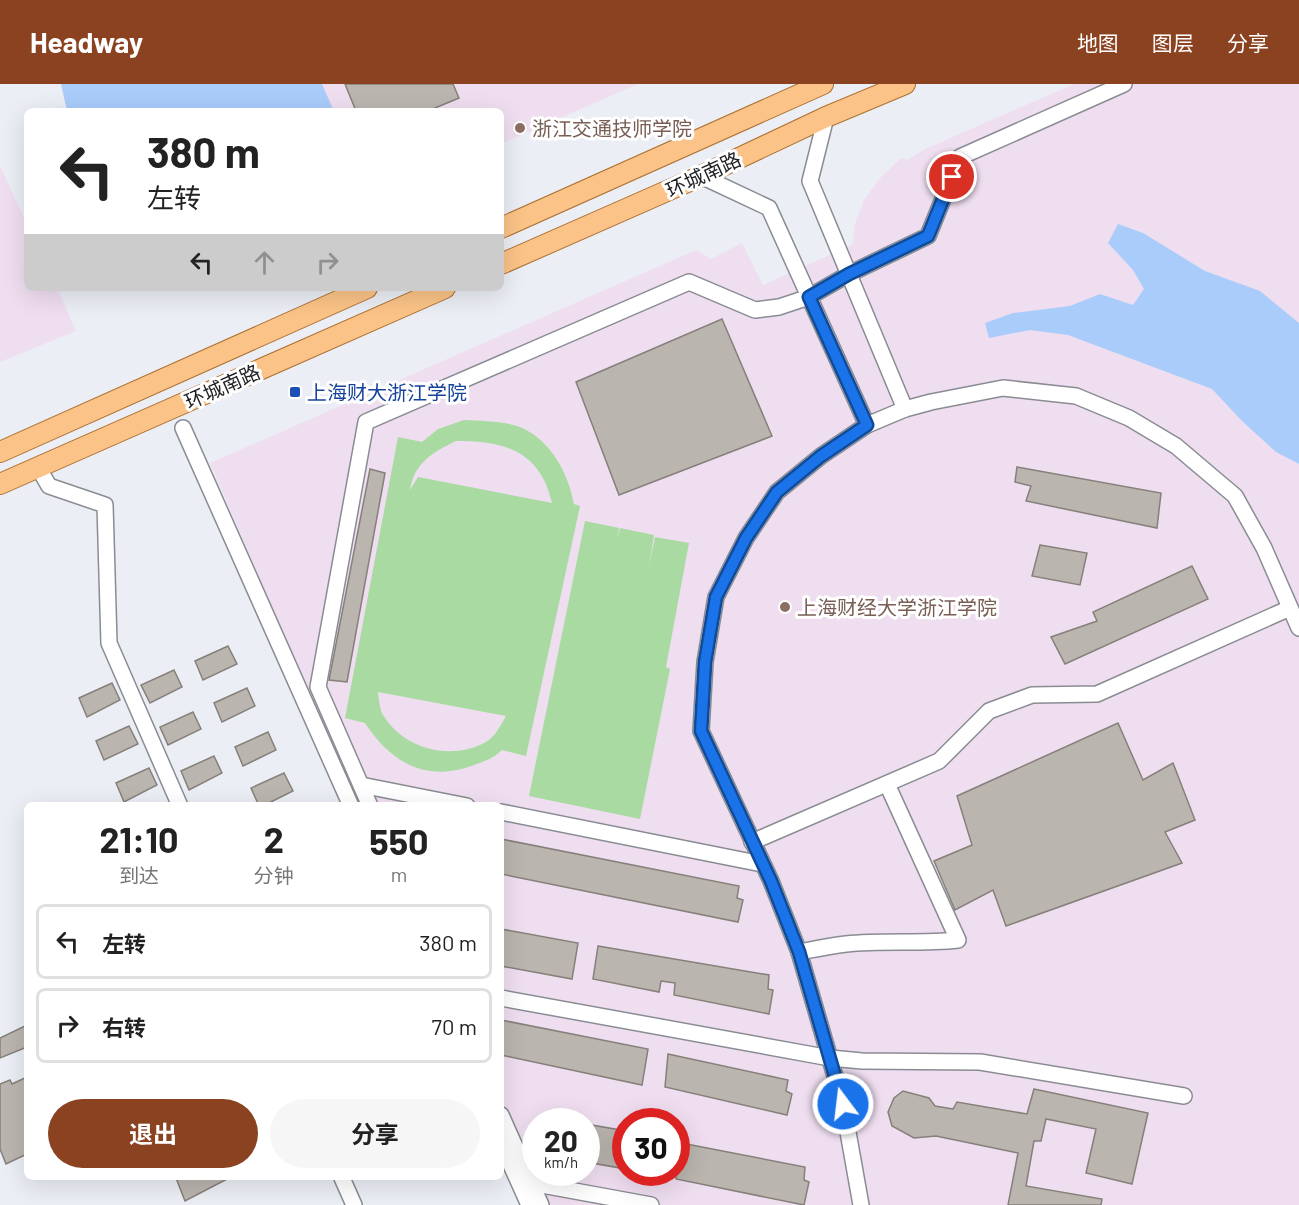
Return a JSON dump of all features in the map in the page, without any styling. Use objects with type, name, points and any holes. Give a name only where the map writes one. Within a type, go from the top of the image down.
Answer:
[{"type":"main road","name":"环城南路","points":[[504,227],[823,84]]},
{"type":"main road","name":"环城南路","points":[[504,263],[701,176],[826,117],[905,84]]},
{"type":"main road","name":"环城南路","points":[[0,452],[360,291]]},
{"type":"main road","name":"环城南路","points":[[0,484],[438,291]]},
{"type":"street","points":[[368,802],[318,687],[366,422],[689,282],[755,310],[779,307],[809,297],[849,274],[928,236],[960,157],[1124,84]]},
{"type":"street","points":[[826,117],[810,182],[905,409]]},
{"type":"street","points":[[701,176],[769,208],[867,425]]},
{"type":"street","points":[[861,1205],[843,1104],[799,952],[762,864],[701,731],[705,662],[716,597],[746,538],[777,492],[821,456],[867,425],[905,409],[1003,388],[1076,396],[1129,418],[1176,446],[1235,496],[1264,548],[1299,628]]},
{"type":"street","points":[[183,428],[349,802]]},
{"type":"street","points":[[38,467],[49,486],[105,506],[109,643],[178,802]]},
{"type":"street","points":[[752,842],[939,761],[989,711],[1032,695],[1097,694],[1290,608]]},
{"type":"street","points":[[799,952],[845,944],[936,943],[958,940],[886,784]]},
{"type":"street","points":[[361,785],[447,802]]},
{"type":"street","points":[[504,813],[762,864]]},
{"type":"street","points":[[504,999],[830,1058],[862,1061],[980,1062],[1184,1096]]},
{"type":"street","points":[[504,1122],[522,1163]]},
{"type":"street","points":[[504,1150],[529,1205]]},
{"type":"street","points":[[343,1180],[354,1205]]},
{"type":"street","points":[[532,1186],[541,1205]]},
{"type":"street","points":[[547,1186],[651,1205]]},
{"type":"shaded area","name":"浙江交通技师学院","points":[[322,84],[638,84],[504,143],[504,108],[333,108]]},
{"type":"shaded area","name":"上海财经大学浙江学院","points":[[1074,84],[1299,84],[1299,1205],[532,1205],[524,1186],[600,1186],[600,1108],[522,1108],[522,1182],[504,1141],[504,802],[356,802],[210,463],[696,250],[711,259],[742,243],[763,285],[852,245],[855,224],[864,200],[881,177],[901,158],[907,160],[925,149]]},
{"type":"shaded area","points":[[0,166],[24,218],[24,291],[58,291],[76,331],[0,362]]},
{"type":"green space","points":[[464,420],[520,427],[541,440],[549,449],[562,469],[574,504],[580,506],[526,756],[502,750],[493,757],[474,765],[441,772],[412,766],[399,759],[386,749],[365,723],[345,718],[398,437],[422,442],[438,429]],"holes":[[[456,441],[490,443],[518,452],[539,471],[552,503],[418,477],[410,490],[420,466],[432,454]],[[378,692],[506,716],[486,742],[473,748],[444,751],[430,749],[403,737],[392,727],[382,713]]]},
{"type":"green space","points":[[585,521],[619,528],[617,539],[620,528],[654,535],[649,566],[655,537],[689,543],[666,667],[670,669],[640,819],[529,796]]},
{"type":"water","points":[[61,84],[322,84],[333,108],[66,108]]},
{"type":"water","points":[[1118,224],[1143,233],[1205,271],[1260,291],[1299,323],[1299,464],[1276,452],[1212,389],[1068,335],[1030,330],[989,338],[985,323],[1013,313],[1070,306],[1100,294],[1133,305],[1144,289],[1133,270],[1108,243]]},
{"type":"building","points":[[345,84],[453,84],[459,98],[435,108],[355,108]]},
{"type":"building","points":[[722,319],[772,436],[619,495],[576,382]]},
{"type":"building","points":[[1017,467],[1161,493],[1157,528],[1026,501],[1031,486],[1015,482]]},
{"type":"building","points":[[370,469],[385,473],[347,682],[329,680]]},
{"type":"building","points":[[1040,545],[1087,553],[1080,585],[1032,576]]},
{"type":"building","points":[[1192,566],[1208,599],[1065,664],[1051,637],[1097,621],[1093,612]]},
{"type":"building","points":[[228,646],[237,664],[203,680],[195,661]]},
{"type":"building","points":[[174,670],[182,687],[150,703],[141,685]]},
{"type":"building","points":[[112,683],[120,700],[87,717],[79,698]]},
{"type":"building","points":[[247,688],[255,706],[222,722],[214,703]]},
{"type":"building","points":[[193,712],[201,729],[168,745],[160,727]]},
{"type":"building","points":[[1118,723],[1143,780],[1173,763],[1195,820],[1165,832],[1182,863],[1006,926],[993,890],[955,910],[934,861],[972,845],[957,796]]},
{"type":"building","points":[[129,726],[138,744],[104,760],[96,741]]},
{"type":"building","points":[[268,732],[276,750],[243,766],[235,747]]},
{"type":"building","points":[[214,756],[222,773],[189,790],[181,771]]},
{"type":"building","points":[[149,768],[157,785],[124,802],[116,783]]},
{"type":"building","points":[[284,773],[293,791],[271,802],[257,802],[251,788]]},
{"type":"building","points":[[504,840],[739,886],[737,898],[743,900],[738,922],[504,875]]},
{"type":"building","points":[[504,930],[578,943],[572,979],[504,967]]},
{"type":"building","points":[[598,946],[769,975],[768,989],[773,990],[769,1014],[674,995],[675,983],[661,981],[659,992],[593,979]]},
{"type":"building","points":[[504,1021],[648,1049],[642,1085],[504,1056]]},
{"type":"building","points":[[24,1026],[24,1048],[0,1058],[0,1038]]},
{"type":"building","points":[[668,1054],[788,1080],[786,1091],[792,1094],[787,1115],[665,1087]]},
{"type":"building","points":[[24,1078],[24,1155],[6,1164],[0,1149],[0,1084],[10,1080],[12,1084]]},
{"type":"building","points":[[1034,1089],[1148,1113],[1132,1184],[1086,1173],[1096,1129],[1046,1119],[1041,1141],[1034,1141],[1026,1186],[1102,1199],[1101,1205],[1008,1205],[1018,1153],[936,1136],[914,1138],[892,1126],[888,1112],[894,1098],[903,1091],[929,1098],[935,1106],[953,1109],[957,1102],[1027,1114]]},
{"type":"building","points":[[600,1126],[612,1129],[612,1167],[600,1164]]},
{"type":"building","points":[[690,1145],[805,1167],[804,1180],[809,1182],[804,1205],[690,1182]]},
{"type":"building","points":[[177,1180],[225,1180],[185,1201]]},
{"type":"place","name":"浙江交通技师学院","points":[[520,128]]},
{"type":"place","name":"上海财大浙江学院","points":[[295,392]]},
{"type":"place","name":"上海财经大学浙江学院","points":[[785,607]]},
{"type":"route","points":[[843,1104],[799,952],[771,881],[701,731],[705,662],[716,597],[746,538],[766,508],[777,492],[821,456],[867,425],[809,297],[849,274],[928,236],[952,177]]}]
